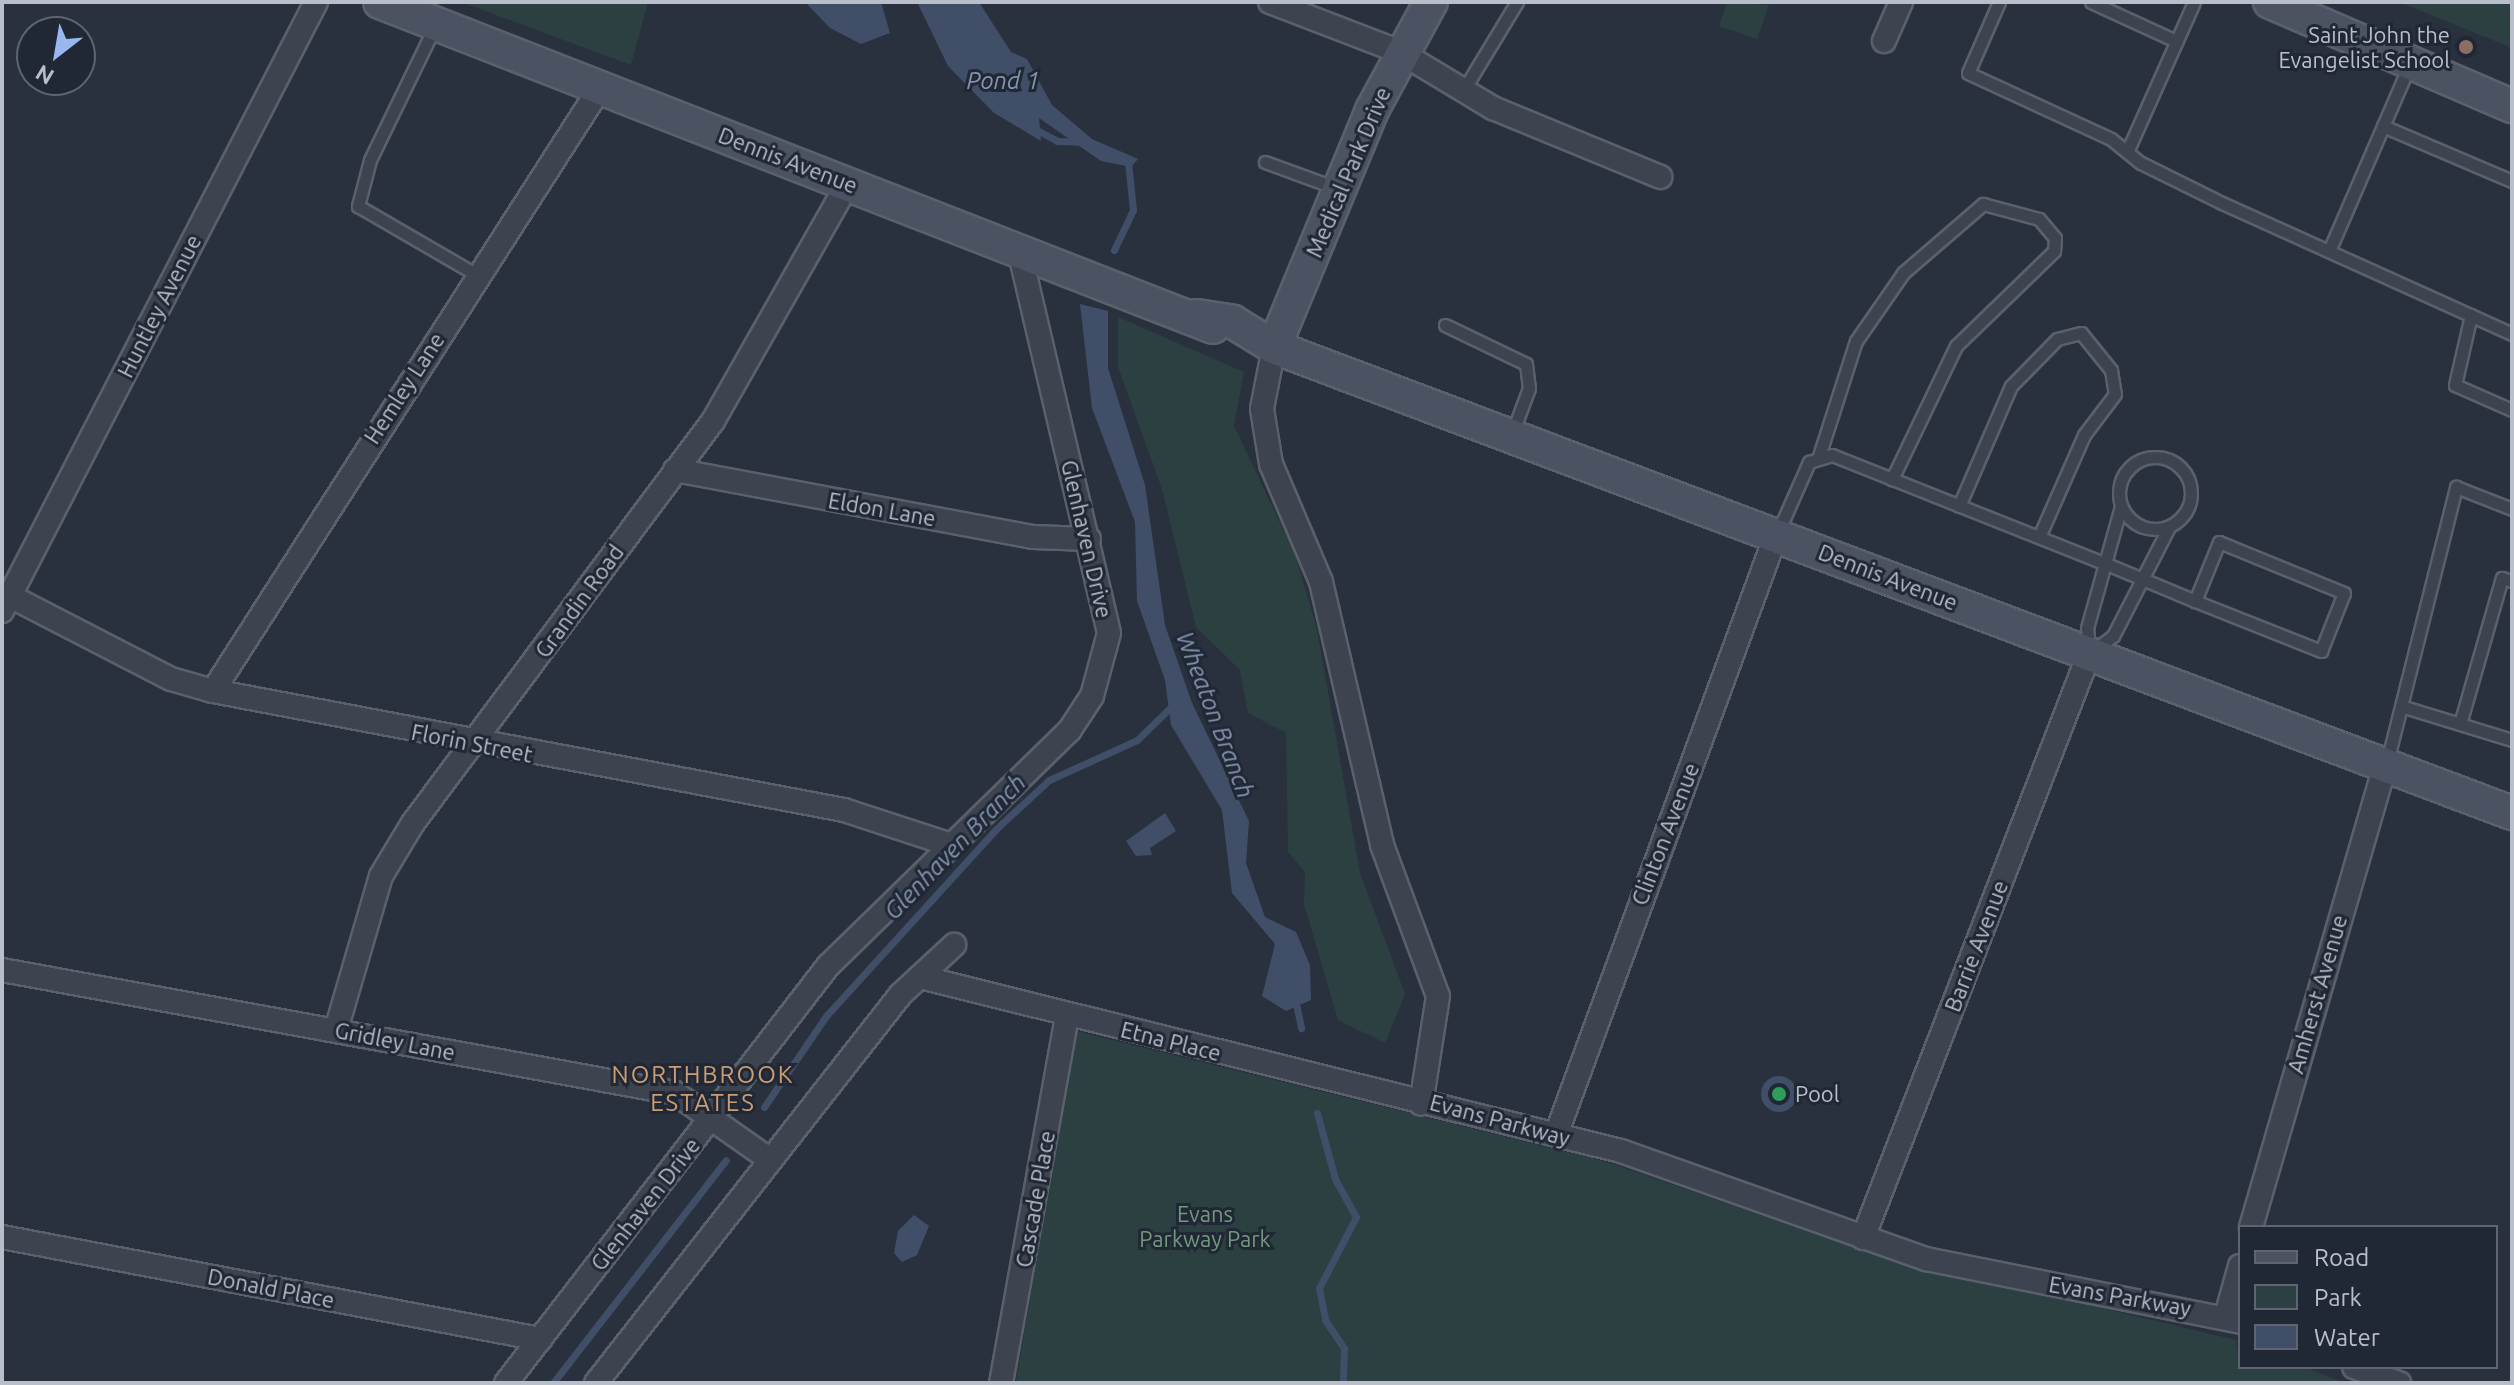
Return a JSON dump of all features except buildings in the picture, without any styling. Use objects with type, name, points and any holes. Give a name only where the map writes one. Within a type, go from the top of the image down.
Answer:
[{"type":"street","name":"Huntley Avenue","points":[[6,603],[316,2]]},
{"type":"street","name":"Dennis Avenue","points":[[380,2],[1197,316],[1231,339],[1270,344],[2512,813]]},
{"type":"street","points":[[1270,2],[1400,52],[1463,91],[1660,177]]},
{"type":"street","name":"Medical Park Drive","points":[[1270,344],[1400,52],[1431,2]]},
{"type":"street","points":[[1884,41],[1901,2]]},
{"type":"street","points":[[2270,2],[2512,106]]},
{"type":"street","name":"Hemley Lane","points":[[213,691],[477,275],[600,88]]},
{"type":"street","name":"Grandin Road","points":[[336,1030],[381,876],[474,744],[713,421],[848,183]]},
{"type":"street","name":"Glenhaven Drive","points":[[506,1383],[828,966],[948,844],[1069,731],[1092,696],[1109,633],[1019,248]]},
{"type":"street","name":"Evans Parkway","points":[[1270,344],[1262,409],[1271,464],[1321,582],[1382,845],[1438,996],[1421,1104],[1556,1135],[1926,1259],[2233,1319]]},
{"type":"street","name":"Eldon Lane","points":[[675,470],[1033,537],[1089,539]]},
{"type":"street","name":"Clinton Avenue","points":[[1556,1135],[1776,535]]},
{"type":"street","name":"Florin Street","points":[[6,603],[171,679],[213,691],[474,744],[844,810],[948,844]]},
{"type":"street","name":"Barrie Avenue","points":[[1863,1238],[2089,654]]},
{"type":"street","name":"Amherst Avenue","points":[[2252,1225],[2386,763]]},
{"type":"street","points":[[596,1383],[769,1159],[920,977],[954,945]]},
{"type":"street","name":"Gridley Lane","points":[[2,970],[675,1093],[769,1159]]},
{"type":"street","name":"Etna Place","points":[[920,977],[1421,1104]]},
{"type":"street","name":"Cascade Place","points":[[1001,1383],[1067,1015]]},
{"type":"street","name":"Donald Place","points":[[2,1237],[540,1339]]},
{"type":"street","points":[[2233,1319],[2238,1281]]},
{"type":"street","points":[[2360,1369],[2399,1383]]},
{"type":"lane","points":[[1463,91],[1517,2]]},
{"type":"lane","points":[[1999,2],[1968,73],[2329,251],[2512,334]]},
{"type":"lane","points":[[2091,2],[2176,41]]},
{"type":"lane","points":[[2127,152],[2194,2]]},
{"type":"lane","points":[[436,24],[370,160],[358,206],[477,275]]},
{"type":"lane","points":[[2329,251],[2410,63]]},
{"type":"lane","points":[[2383,126],[2512,181]]},
{"type":"lane","points":[[1265,162],[1339,189]]},
{"type":"lane","points":[[1776,535],[1800,477],[1819,456],[1856,341],[1903,273],[1983,204],[2039,219],[2055,238],[2054,251],[1956,346],[1892,479]]},
{"type":"lane","points":[[2471,315],[2455,385],[2512,410]]},
{"type":"lane","points":[[1445,325],[1514,352],[1526,364],[1529,388],[1512,435]]},
{"type":"lane","points":[[1959,506],[2011,386],[2057,339],[2081,333],[2111,370],[2115,394],[2084,435],[2039,537]]},
{"type":"lane","points":[[1819,456],[1892,479],[2109,565],[2195,601],[2321,651],[2344,593],[2219,542],[2195,601]]},
{"type":"lane","points":[[2152,457],[2174,462],[2192,490],[2186,512],[2169,527],[2140,578],[2113,636],[2089,654],[2087,628],[2109,565],[2121,506],[2120,484],[2132,465],[2152,457]]},
{"type":"lane","points":[[2386,763],[2456,487],[2512,509]]},
{"type":"lane","points":[[2121,506],[2146,528],[2169,527]]},
{"type":"lane","points":[[2460,724],[2502,578],[2512,581]]},
{"type":"lane","points":[[2401,706],[2512,740]]},
{"type":"green space","points":[[461,2],[648,2],[631,65]]},
{"type":"green space","points":[[1727,2],[1769,5],[1757,39],[1719,26]]},
{"type":"green space","points":[[2399,2],[2512,2],[2512,48]]},
{"type":"green space","points":[[1118,317],[1244,372],[1234,426],[1295,554],[1317,629],[1360,873],[1405,994],[1385,1043],[1338,1020],[1304,904],[1305,872],[1288,852],[1286,733],[1248,713],[1240,670],[1196,627],[1162,489],[1118,367]]},
{"type":"green space","name":"Evans Parkway Park","points":[[1076,1031],[1604,1161],[1870,1253],[2236,1340],[2238,1369],[2309,1369],[2345,1383],[1016,1381]]},
{"type":"water","points":[[805,2],[881,2],[890,33],[861,44],[830,28]]},
{"type":"water","name":"Pond 1","points":[[917,2],[979,2],[1011,52],[1027,59],[1052,105],[1092,139],[1138,159],[1131,167],[1101,161],[1039,118],[1041,141],[994,113],[948,66]]},
{"type":"water","points":[[1080,304],[1108,311],[1108,368],[1145,485],[1165,625],[1192,703],[1249,821],[1246,863],[1265,917],[1296,932],[1310,965],[1311,1000],[1286,1011],[1262,996],[1275,944],[1232,893],[1222,810],[1171,725],[1165,680],[1137,601],[1135,522],[1092,408]]},
{"type":"water","points":[[1165,813],[1176,831],[1150,848],[1152,855],[1136,856],[1126,841]]},
{"type":"water","name":"Pool","points":[[1779,1076],[1791,1082],[1797,1094],[1791,1106],[1779,1112],[1767,1106],[1761,1094],[1767,1082]]},
{"type":"water","points":[[914,1215],[929,1226],[917,1255],[902,1262],[894,1253],[898,1231]]},
{"type":"waterway","name":"Wheaton Branch","points":[[1033,128],[1057,141],[1080,142]]},
{"type":"waterway","name":"Wheaton Branch","points":[[1114,250],[1133,210],[1128,162]]},
{"type":"waterway","name":"Glenhaven Branch","points":[[764,1107],[826,1016],[996,829],[1049,780],[1137,740],[1175,703]]},
{"type":"waterway","name":"Wheaton Branch","points":[[1295,999],[1301,1028]]},
{"type":"waterway","name":"Wheaton Branch","points":[[1317,1113],[1335,1179],[1356,1217],[1319,1288],[1325,1320],[1344,1348],[1343,1383]]},
{"type":"waterway","name":"Glenhaven Branch","points":[[553,1383],[726,1160]]},
{"type":"place","name":"Saint John the Evangelist School","points":[[2466,47]]},
{"type":"place","name":"Pool","points":[[1779,1094]]},
{"type":"district","name":"NORTHBROOK ESTATES","points":[[703,1089]]}]
